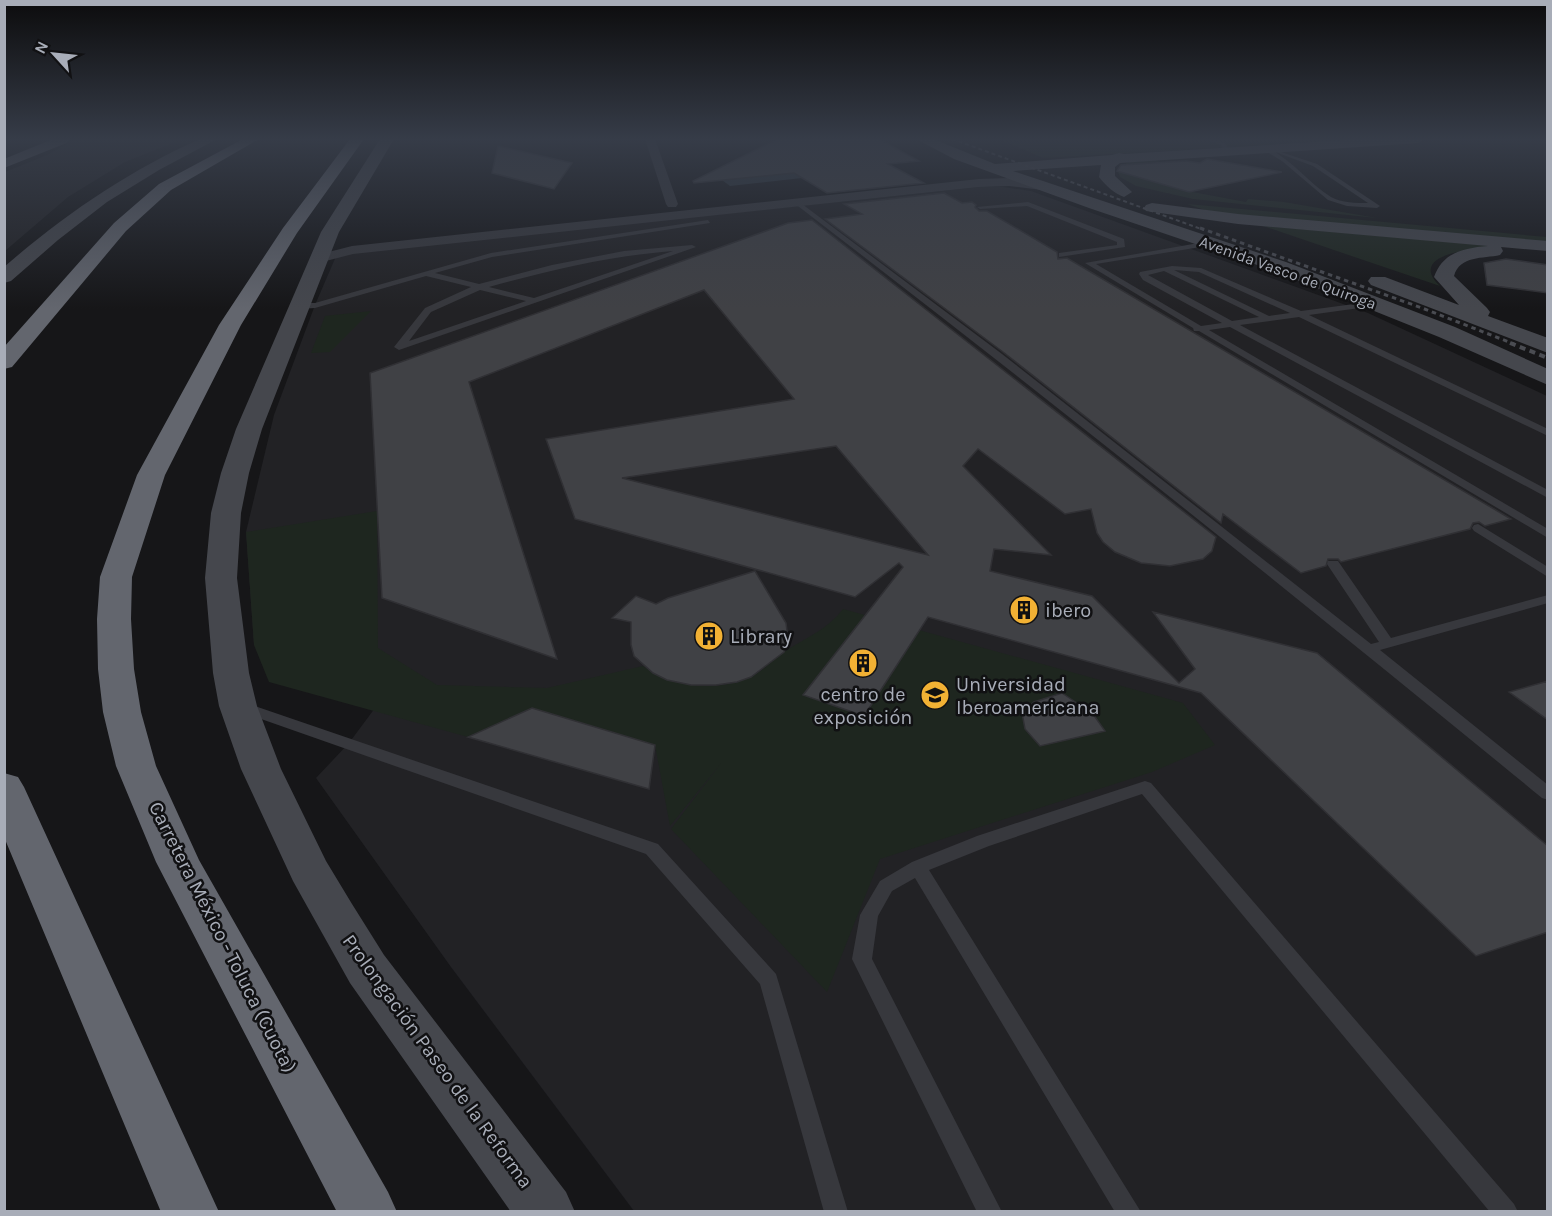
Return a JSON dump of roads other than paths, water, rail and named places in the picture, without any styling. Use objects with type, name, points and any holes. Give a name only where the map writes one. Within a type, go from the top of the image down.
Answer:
[{"type":"highway","points":[[4,362],[120,227],[155,196]]},
{"type":"highway","name":"Carretera México - Toluca (Cuota)","points":[[316,196],[289,232],[230,325],[151,476],[116,577],[114,619],[116,669],[123,712],[136,766],[197,898],[368,1212]]},
{"type":"highway","points":[[4,788],[190,1212]]},
{"type":"main road","points":[[4,277],[42,243],[106,196]]},
{"type":"main road","name":"Prolongación Paseo de la Reforma","points":[[358,196],[298,306],[249,429],[235,473],[226,513],[221,578],[231,673],[238,706],[261,769],[303,859],[367,969],[546,1212]]},
{"type":"main road","name":"Avenida Vasco de Quiroga","points":[[1071,196],[1338,289],[1376,292],[1496,325],[1548,345]]},
{"type":"main road","points":[[1094,196],[1180,212],[1343,230],[1548,248]]},
{"type":"main road","name":"Avenida Vasco de Quiroga","points":[[1134,196],[1257,238]]},
{"type":"main road","points":[[1144,196],[1376,222],[1548,235]]},
{"type":"main road","points":[[1496,325],[1461,296],[1444,277],[1446,267],[1455,259],[1475,253],[1548,248]]},
{"type":"main road","name":"Avenida Vasco de Quiroga","points":[[1358,274],[1376,292],[1447,332],[1548,378]]},
{"type":"street","points":[[669,196],[672,204]]},
{"type":"street","points":[[334,241],[352,250],[430,236],[672,204],[755,196]]},
{"type":"street","points":[[334,241],[367,237],[430,236],[855,196]]},
{"type":"lane","points":[[1326,196],[1347,204],[1377,206],[1361,196]]},
{"type":"lane","points":[[796,202],[999,356],[1548,794]]},
{"type":"lane","points":[[980,207],[1028,204],[1121,241],[1121,247],[1062,255]]},
{"type":"lane","points":[[298,306],[315,305],[491,255],[708,222]]},
{"type":"lane","points":[[1210,243],[1089,263],[1197,329],[1548,534]]},
{"type":"lane","points":[[692,247],[399,347],[428,310],[479,287],[552,267],[624,253],[692,247]]},
{"type":"lane","points":[[1548,433],[1300,314],[1201,270],[1188,266],[1143,273],[1146,278],[1548,495]]},
{"type":"lane","points":[[1164,268],[1269,319]]},
{"type":"lane","points":[[424,273],[536,301]]},
{"type":"lane","points":[[1197,329],[1300,314],[1376,292]]},
{"type":"lane","points":[[1478,528],[1548,573]]},
{"type":"lane","points":[[1334,564],[1387,643]]},
{"type":"lane","points":[[1369,649],[1548,599]]},
{"type":"lane","points":[[238,706],[652,849],[769,980],[836,1212]]},
{"type":"lane","points":[[990,1212],[862,959],[869,915],[886,886],[918,867],[983,841],[1145,787],[1506,1212]]},
{"type":"lane","points":[[918,867],[1129,1212]]},
{"type":"railway","points":[[1109,196],[1204,230]]},
{"type":"railway","points":[[1200,228],[1422,308],[1514,344]]},
{"type":"railway","points":[[1510,343],[1548,358]]},
{"type":"place","name":"ibero","points":[[1024,610]]},
{"type":"place","name":"Library","points":[[709,636]]},
{"type":"place","name":"centro de exposición","points":[[863,663]]},
{"type":"place","name":"Universidad Iberoamericana","points":[[935,695]]}]
